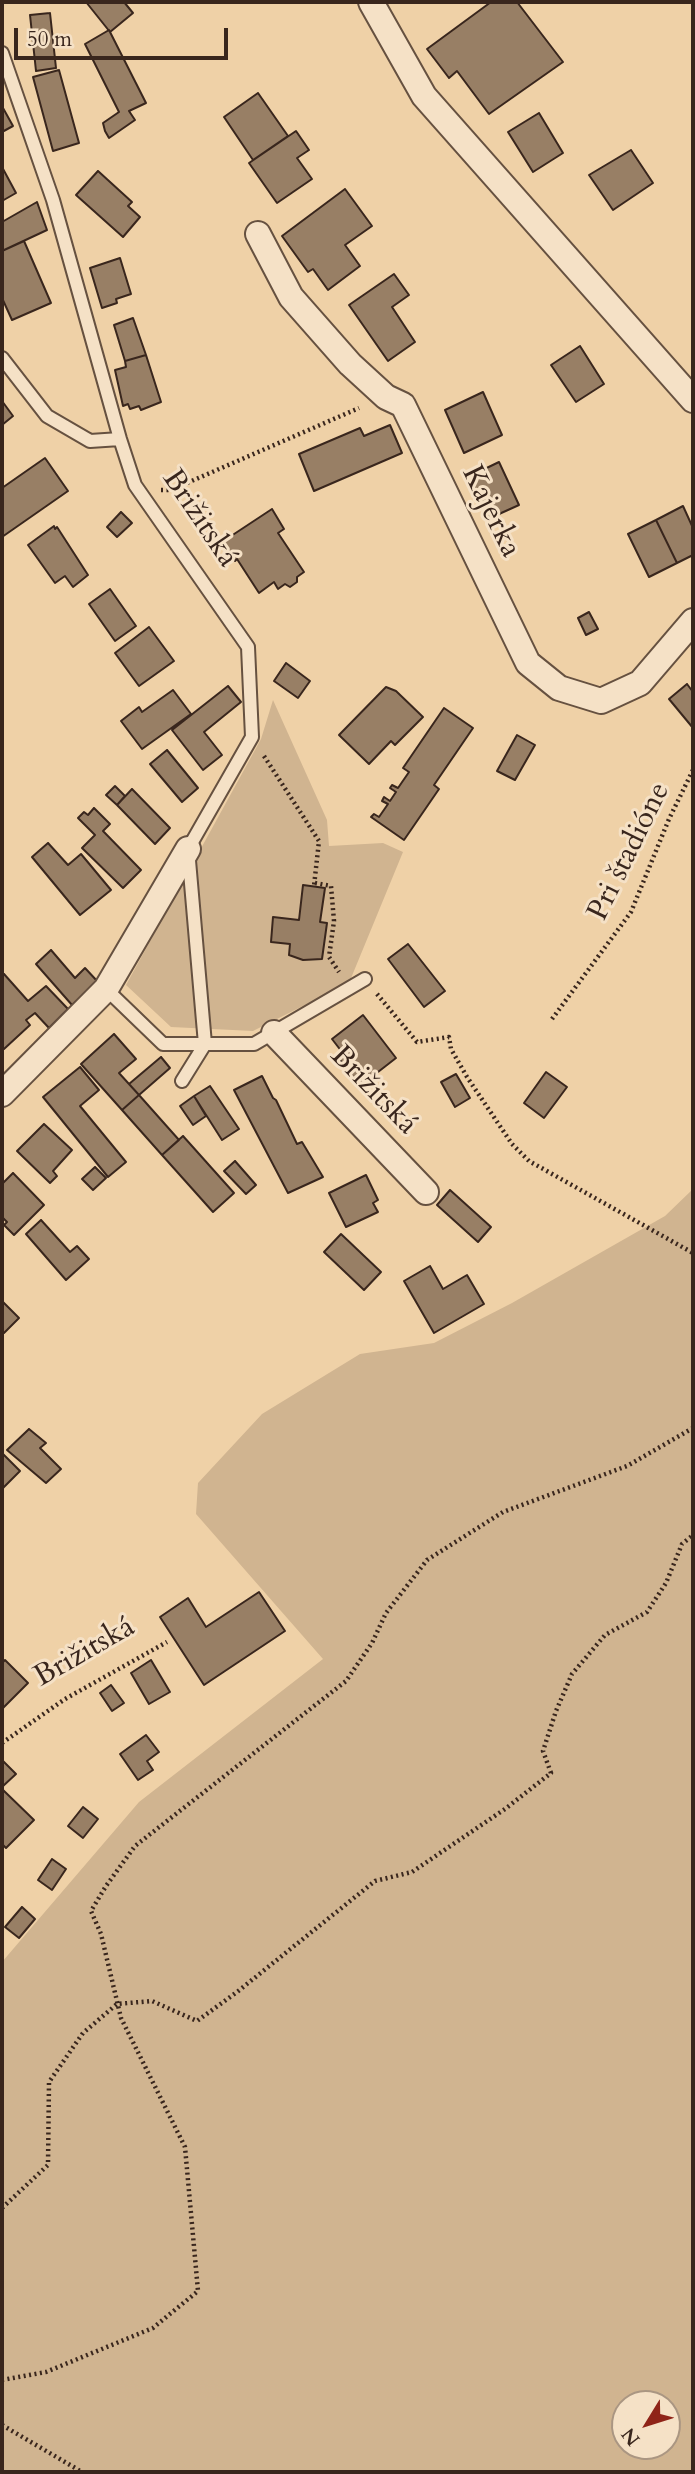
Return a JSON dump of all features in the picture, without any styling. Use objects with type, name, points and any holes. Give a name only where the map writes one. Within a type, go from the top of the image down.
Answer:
[{"type":"street","points":[[371,2],[424,96],[693,400]]},
{"type":"street","name":"Kajerka","points":[[258,234],[291,297],[350,364],[386,397],[402,405],[528,663],[559,688],[601,701],[640,683],[693,621]]},
{"type":"street","points":[[2,1093],[106,989],[188,849]]},
{"type":"street","name":"Brižitská","points":[[274,1033],[426,1192]]},
{"type":"lane","name":"Brižitská","points":[[2,53],[52,200],[135,485],[248,647],[252,737]]},
{"type":"lane","points":[[2,358],[47,416],[90,441],[120,439]]},
{"type":"lane","points":[[182,1081],[205,1044],[188,849],[252,737]]},
{"type":"lane","name":"Brižitská","points":[[106,989],[163,1044],[254,1044],[365,979]]},
{"type":"path","points":[[135,485],[154,490],[171,490],[386,397]]},
{"type":"path","points":[[252,737],[319,841],[314,885],[331,886],[334,921],[329,957],[343,977],[365,979],[417,1042],[449,1037],[451,1049],[467,1077],[512,1144],[529,1161],[693,1253]]},
{"type":"path","name":"Pri štadióne","points":[[552,1019],[631,912],[693,771]]},
{"type":"path","points":[[2,2380],[46,2372],[152,2328],[198,2291],[185,2147],[121,2018],[102,1934],[91,1911],[135,1846],[346,1681],[372,1643],[386,1613],[427,1560],[503,1512],[627,1466],[693,1428]]},
{"type":"path","points":[[2,2208],[48,2165],[49,2082],[83,2033],[117,2004],[152,2001],[197,2021],[374,1881],[412,1872],[505,1809],[551,1773],[543,1751],[572,1674],[605,1635],[647,1612],[666,1583],[682,1544],[693,1535]]},
{"type":"path","name":"Brižitská","points":[[2,1743],[65,1699],[167,1642]]},
{"type":"path","points":[[2,2425],[82,2472]]},
{"type":"shaded area","points":[[273,700],[327,820],[329,846],[383,843],[403,852],[349,983],[253,1031],[171,1027],[126,985],[261,739]]},
{"type":"shaded area","points":[[693,1189],[693,2472],[2,2472],[2,1962],[139,1802],[323,1659],[196,1514],[198,1483],[262,1414],[360,1354],[434,1343],[512,1303],[665,1216]]},
{"type":"building","points":[[86,2],[124,2],[133,13],[110,32]]},
{"type":"building","points":[[491,2],[517,2],[563,62],[489,114],[457,71],[449,78],[427,49]]},
{"type":"building","points":[[50,13],[56,68],[36,71],[30,15]]},
{"type":"building","points":[[109,30],[146,103],[129,111],[135,120],[109,138],[103,123],[119,112],[85,44]]},
{"type":"building","points":[[59,70],[79,143],[53,151],[33,77]]},
{"type":"building","points":[[258,93],[288,136],[253,160],[224,117]]},
{"type":"building","points":[[2,109],[13,126],[2,132]]},
{"type":"building","points":[[539,113],[563,153],[533,172],[508,132]]},
{"type":"building","points":[[296,131],[309,150],[297,158],[312,179],[277,203],[249,163]]},
{"type":"building","points":[[631,150],[653,183],[613,210],[589,175]]},
{"type":"building","points":[[2,167],[16,193],[2,201]]},
{"type":"building","points":[[98,171],[132,202],[128,206],[140,217],[123,237],[76,195]]},
{"type":"building","points":[[345,189],[372,226],[345,245],[360,266],[328,290],[313,269],[308,272],[282,236]]},
{"type":"building","points":[[37,202],[47,230],[2,251],[2,222]]},
{"type":"building","points":[[24,241],[51,303],[12,320],[2,298],[2,251]]},
{"type":"building","points":[[120,258],[131,294],[102,308],[90,268]]},
{"type":"building","points":[[394,274],[409,295],[392,307],[415,342],[388,361],[349,305]]},
{"type":"building","points":[[133,318],[146,355],[125,361],[114,325]]},
{"type":"building","points":[[580,346],[604,384],[576,402],[551,365]]},
{"type":"building","points":[[146,355],[161,402],[141,410],[139,406],[130,409],[128,404],[123,406],[115,370],[126,367],[125,361]]},
{"type":"building","points":[[483,392],[502,435],[464,453],[445,410]]},
{"type":"building","points":[[2,401],[13,416],[2,425]]},
{"type":"building","points":[[390,425],[402,453],[314,491],[299,454],[360,428],[364,436]]},
{"type":"building","points":[[45,458],[68,491],[2,537],[2,488]]},
{"type":"building","points":[[499,462],[519,505],[488,519],[468,477]]},
{"type":"building","points":[[683,506],[693,528],[693,555],[677,563],[656,520]]},
{"type":"building","points":[[272,509],[284,529],[278,533],[304,572],[290,587],[285,584],[278,589],[274,582],[259,593],[237,559],[235,561],[222,542]]},
{"type":"building","points":[[121,512],[132,523],[117,537],[107,527]]},
{"type":"building","points":[[656,520],[677,563],[649,577],[628,534]]},
{"type":"building","points":[[54,526],[88,575],[73,587],[65,576],[55,583],[28,545]]},
{"type":"building","points":[[110,589],[136,626],[115,641],[89,604]]},
{"type":"building","points":[[589,612],[598,629],[586,635],[578,618]]},
{"type":"building","points":[[149,627],[174,661],[139,686],[115,653]]},
{"type":"building","points":[[286,663],[310,681],[298,698],[274,681]]},
{"type":"building","points":[[687,684],[693,692],[693,728],[669,699]]},
{"type":"building","points":[[228,686],[241,702],[204,732],[222,755],[203,770],[172,730]]},
{"type":"building","points":[[386,687],[396,691],[423,717],[395,745],[391,741],[369,764],[339,735]]},
{"type":"building","points":[[173,690],[191,714],[142,749],[121,721],[139,707],[142,712]]},
{"type":"building","points":[[444,708],[473,728],[434,785],[439,789],[404,840],[371,817],[374,814],[379,817],[388,804],[382,801],[384,797],[390,801],[396,792],[390,788],[392,785],[398,788],[409,772],[403,768]]},
{"type":"building","points":[[517,735],[535,745],[515,780],[497,771]]},
{"type":"building","points":[[167,750],[198,788],[182,802],[150,764]]},
{"type":"building","points":[[115,786],[125,796],[117,805],[106,795]]},
{"type":"building","points":[[132,789],[170,828],[155,844],[117,805]]},
{"type":"building","points":[[94,808],[110,824],[103,831],[141,870],[123,888],[82,848],[95,835],[78,818],[84,812],[88,815]]},
{"type":"building","points":[[48,843],[68,865],[81,854],[111,890],[80,915],[32,857]]},
{"type":"building","points":[[303,885],[325,888],[320,922],[327,923],[322,959],[303,960],[289,955],[290,944],[271,942],[273,917],[299,920]]},
{"type":"building","points":[[408,944],[445,991],[424,1007],[388,959]]},
{"type":"building","points":[[51,950],[75,978],[85,968],[98,982],[72,1005],[36,964]]},
{"type":"building","points":[[4,974],[28,1001],[46,986],[68,1009],[49,1028],[35,1013],[26,1020],[30,1025],[4,1049],[2,976]]},
{"type":"building","points":[[363,1015],[396,1058],[360,1086],[337,1056],[342,1052],[332,1039]]},
{"type":"building","points":[[114,1034],[136,1059],[119,1073],[139,1095],[122,1110],[81,1064]]},
{"type":"building","points":[[161,1057],[170,1068],[139,1095],[129,1084]]},
{"type":"building","points":[[80,1067],[99,1090],[80,1106],[126,1162],[108,1177],[43,1097]]},
{"type":"building","points":[[546,1072],[567,1087],[544,1118],[524,1103]]},
{"type":"building","points":[[456,1074],[470,1098],[455,1107],[441,1082]]},
{"type":"building","points":[[262,1076],[297,1144],[302,1142],[323,1177],[288,1193],[234,1090]]},
{"type":"building","points":[[210,1086],[239,1129],[222,1140],[194,1096]]},
{"type":"building","points":[[139,1095],[179,1140],[162,1155],[122,1110]]},
{"type":"building","points":[[194,1096],[206,1116],[193,1125],[180,1106]]},
{"type":"building","points":[[44,1124],[72,1150],[53,1171],[57,1176],[50,1183],[17,1151]]},
{"type":"building","points":[[183,1136],[234,1193],[213,1212],[162,1155]]},
{"type":"building","points":[[235,1161],[256,1185],[246,1194],[224,1171]]},
{"type":"building","points":[[95,1167],[106,1178],[93,1190],[82,1179]]},
{"type":"building","points":[[13,1173],[44,1205],[14,1235],[4,1225],[7,1222],[2,1217],[2,1184]]},
{"type":"building","points":[[366,1175],[378,1200],[373,1203],[378,1212],[346,1227],[329,1193]]},
{"type":"building","points":[[450,1190],[491,1227],[478,1242],[437,1205]]},
{"type":"building","points":[[41,1220],[70,1252],[77,1246],[89,1259],[66,1280],[26,1234]]},
{"type":"building","points":[[341,1234],[381,1272],[364,1290],[324,1252]]},
{"type":"building","points":[[430,1266],[443,1289],[467,1275],[484,1304],[434,1333],[404,1281]]},
{"type":"building","points":[[2,1301],[19,1318],[4,1333],[2,1330]]},
{"type":"building","points":[[29,1429],[46,1443],[40,1448],[61,1469],[46,1483],[7,1450]]},
{"type":"building","points":[[2,1453],[20,1471],[2,1489]]},
{"type":"building","points":[[259,1592],[285,1631],[204,1685],[160,1617],[188,1598],[206,1627]]},
{"type":"building","points":[[5,1660],[28,1683],[2,1709],[2,1663]]},
{"type":"building","points":[[151,1660],[170,1692],[149,1704],[131,1673]]},
{"type":"building","points":[[111,1685],[124,1703],[112,1711],[100,1693]]},
{"type":"building","points":[[146,1735],[159,1752],[147,1761],[153,1770],[138,1780],[120,1754]]},
{"type":"building","points":[[2,1760],[16,1774],[2,1787]]},
{"type":"building","points":[[2,1789],[34,1820],[6,1848],[2,1844]]},
{"type":"building","points":[[83,1807],[98,1819],[83,1838],[68,1826]]},
{"type":"building","points":[[52,1859],[66,1869],[52,1890],[38,1880]]},
{"type":"building","points":[[22,1907],[35,1919],[19,1938],[5,1927]]}]
